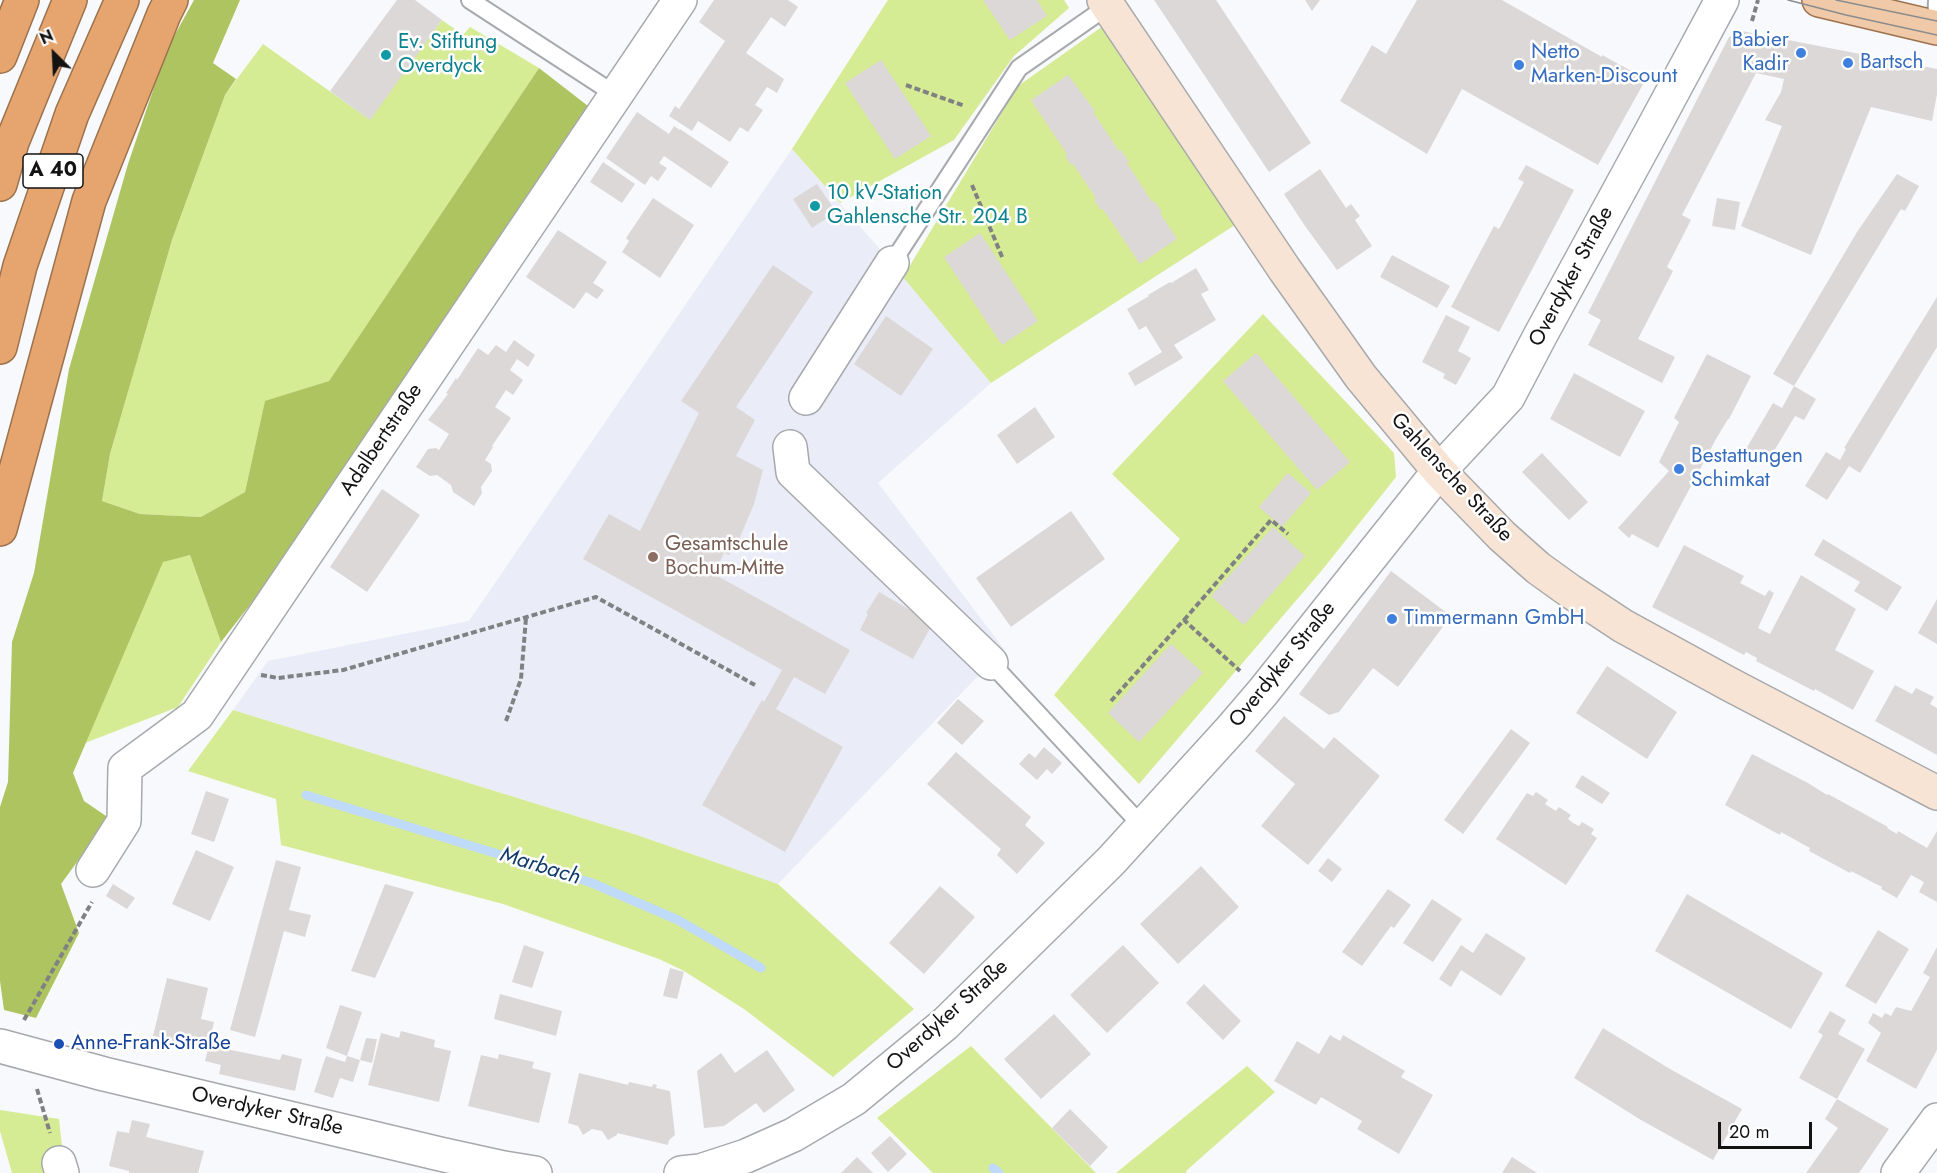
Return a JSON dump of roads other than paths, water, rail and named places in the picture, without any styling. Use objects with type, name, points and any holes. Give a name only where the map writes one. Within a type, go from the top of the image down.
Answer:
[{"type":"highway","points":[[0,56],[22,0]]},
{"type":"highway","name":"A 40","points":[[0,184],[12,142],[70,0]]},
{"type":"highway","name":"A 40","points":[[0,347],[20,266],[72,114],[122,0]]},
{"type":"highway","points":[[0,529],[89,201],[171,0]]},
{"type":"main road","points":[[1819,0],[1937,28]]},
{"type":"street","name":"Adalbertstraße","points":[[93,870],[124,821],[126,768],[197,715],[680,0]]},
{"type":"street","name":"Overdyker Straße","points":[[694,1172],[746,1155],[793,1135],[854,1099],[945,1024],[1143,827],[1263,692],[1439,471],[1509,397],[1722,0]]},
{"type":"street","name":"Gahlensche Straße","points":[[1106,3],[1285,270],[1360,377],[1439,471],[1502,536],[1538,568],[1604,615],[1937,793]]},
{"type":"street","points":[[806,398],[892,263]]},
{"type":"street","points":[[790,447],[793,472],[991,663]]},
{"type":"street","name":"Overdyker Straße","points":[[16,1050],[104,1074],[429,1151],[535,1173]]},
{"type":"street","points":[[1898,1173],[1937,1120]]},
{"type":"lane","points":[[470,0],[615,95]]},
{"type":"lane","points":[[1937,0],[1937,28]]},
{"type":"lane","name":"Gahlensche Straße","points":[[892,263],[1019,68],[1106,3]]},
{"type":"lane","points":[[991,663],[1143,827]]},
{"type":"waterway","name":"Marbach","points":[[306,795],[592,883],[678,920],[761,968]]},
{"type":"waterway","name":"Marbach","points":[[993,1168],[999,1173]]},
{"type":"tram line","points":[[1788,0],[1937,35]]},
{"type":"tram line","points":[[1836,0],[1937,21]]},
{"type":"place","name":"Babier Kadir","points":[[1801,53]]},
{"type":"place","name":"Ev. Stiftung Overdyck","points":[[386,55]]},
{"type":"place","name":"Bartsch","points":[[1848,63]]},
{"type":"place","name":"Netto Marken-Discount","points":[[1519,65]]},
{"type":"place","name":"10 kV-Station Gahlensche Str. 204 B","points":[[815,206]]},
{"type":"place","name":"Bestattungen Schimkat","points":[[1679,469]]},
{"type":"place","name":"Gesamtschule Bochum-Mitte","points":[[653,557]]},
{"type":"place","name":"Timmermann GmbH","points":[[1392,619]]},
{"type":"place","name":"Anne-Frank-Straße","points":[[59,1044]]}]
